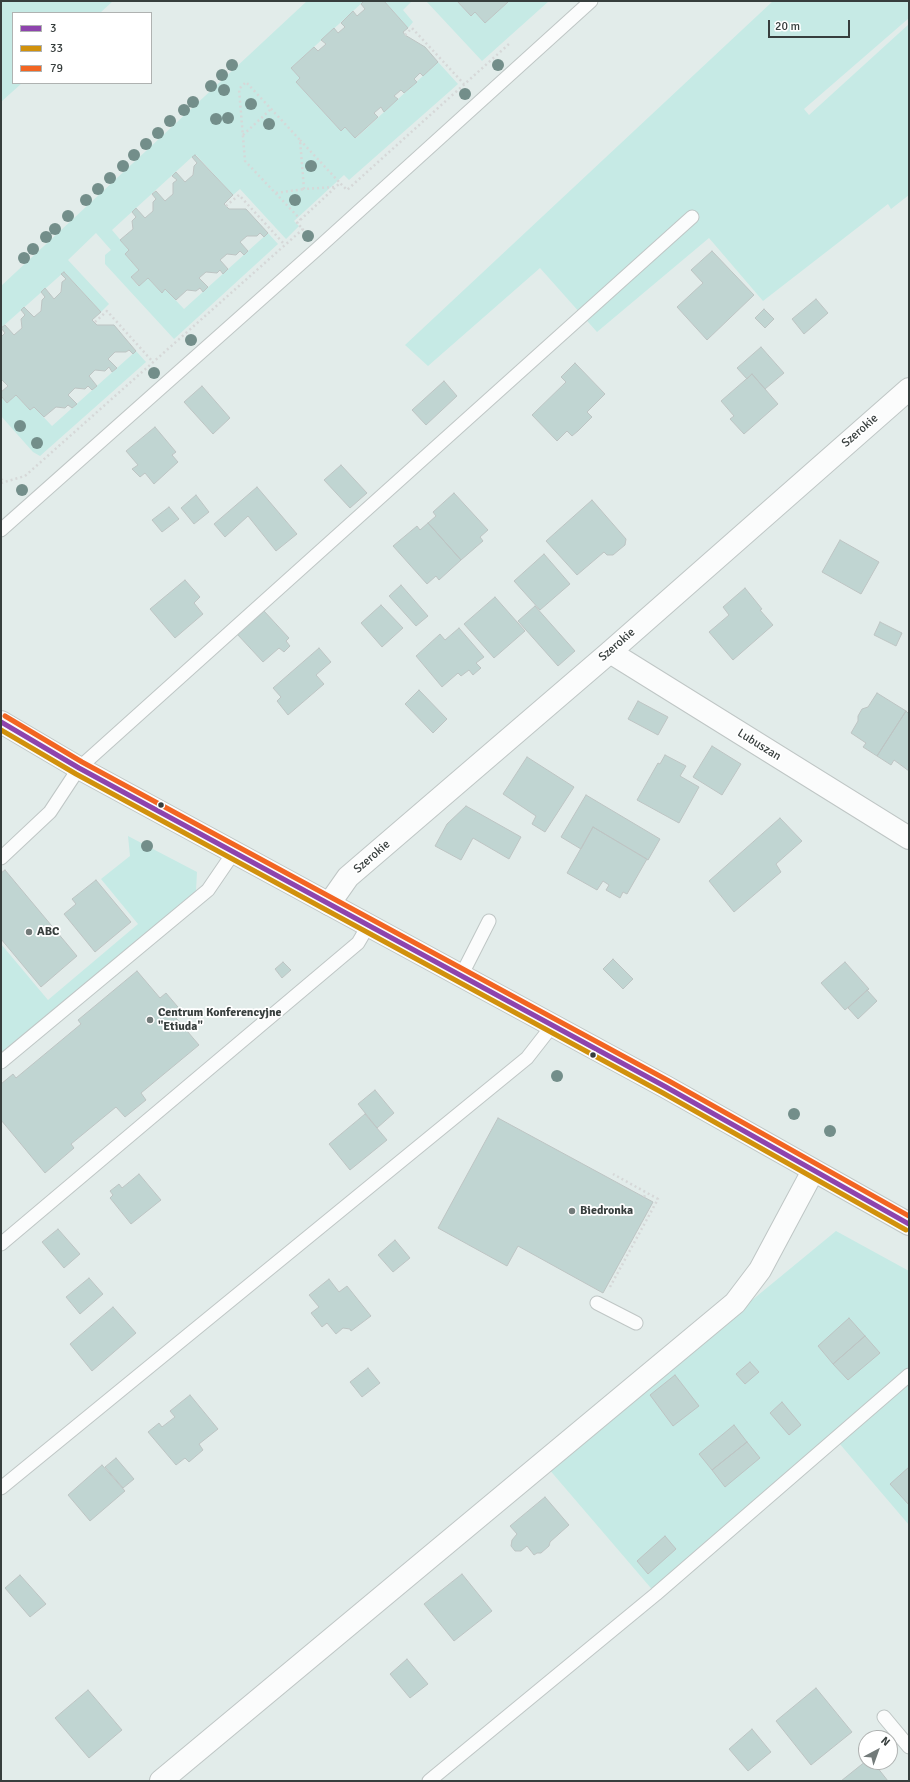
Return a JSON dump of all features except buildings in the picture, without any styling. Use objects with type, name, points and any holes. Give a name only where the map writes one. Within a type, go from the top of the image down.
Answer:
[{"type":"street","name":"Szerokie","points":[[329,904],[348,877],[610,652],[909,389]]},
{"type":"street","name":"Lubuszan","points":[[610,652],[909,838]]},
{"type":"street","points":[[1,722],[79,768],[552,1026],[909,1224]]},
{"type":"street","points":[[161,1781],[735,1303],[760,1270],[813,1171]]},
{"type":"lane","points":[[1,530],[316,250],[591,1]]},
{"type":"lane","points":[[1,858],[50,812],[79,768],[692,217]]},
{"type":"lane","points":[[1,1062],[208,890],[234,852]]},
{"type":"lane","points":[[460,976],[489,921]]},
{"type":"lane","points":[[1,1244],[358,942],[368,926]]},
{"type":"lane","points":[[1,1488],[527,1058],[552,1026]]},
{"type":"lane","points":[[602,1298],[636,1323]]},
{"type":"lane","points":[[429,1781],[656,1594],[909,1375]]},
{"type":"lane","points":[[884,1717],[909,1747]]},
{"type":"path","points":[[405,35],[412,28],[464,84]]},
{"type":"path","points":[[301,220],[246,161],[239,89],[246,82],[346,190],[511,42]]},
{"type":"path","points":[[243,135],[271,109]]},
{"type":"path","points":[[300,140],[304,189]]},
{"type":"path","points":[[1,479],[2,483],[25,476],[303,229],[297,223],[340,183]]},
{"type":"path","points":[[276,193],[336,187]]},
{"type":"path","points":[[226,206],[239,195],[285,245]]},
{"type":"path","points":[[95,322],[107,311],[153,362]]},
{"type":"path","points":[[602,1298],[658,1200],[613,1174]]},
{"type":"path","points":[[644,1198],[646,1193]]},
{"type":"shaded area","points":[[1,1],[113,1],[101,12],[12,12],[12,84],[21,84],[1,102]]},
{"type":"shaded area","points":[[307,1],[364,1],[291,68],[300,78],[296,82],[341,131],[345,127],[356,138],[438,62],[458,84],[349,180],[344,175],[294,221],[299,226],[286,239],[240,189],[233,195],[196,155],[192,157],[112,230],[129,250],[125,254],[139,270],[131,277],[138,286],[148,278],[161,292],[165,289],[184,309],[268,233],[278,244],[174,339],[105,264],[105,255],[111,250],[96,233],[68,260],[109,304],[101,312],[64,272],[1,328],[1,286]]},
{"type":"shaded area","points":[[384,1],[412,1],[403,10],[413,22],[408,28]]},
{"type":"shaded area","points":[[426,1],[457,1],[471,16],[475,12],[485,23],[509,1],[549,1],[482,61]]},
{"type":"shaded area","points":[[773,1],[909,1],[909,18],[804,109],[809,115],[909,24],[909,195],[891,209],[888,204],[763,301],[709,238],[597,332],[540,268],[428,366],[405,345]]},
{"type":"shaded area","points":[[136,351],[146,362],[40,456],[33,452],[1,416],[1,396],[7,403],[16,395],[30,410],[34,407],[52,426]]},
{"type":"shaded area","points":[[128,836],[197,872],[196,891],[1,1056],[1,944],[48,1000],[138,924],[101,879],[130,856]]},
{"type":"shaded area","points":[[836,1231],[909,1271],[909,1525],[839,1443],[656,1594],[548,1468]]},
{"type":"transit line","name":"79","points":[[5,716],[82,762],[669,1081],[909,1216]]},
{"type":"transit line","name":"3","points":[[1,722],[79,768],[666,1087],[909,1224]]},
{"type":"transit line","name":"33","points":[[1,730],[76,774],[663,1093],[906,1230]]},
{"type":"place","name":"ABC","points":[[29,932]]},
{"type":"place","name":"Centrum Konferencyjne \"Etiuda\"","points":[[150,1020]]},
{"type":"place","name":"Biedronka","points":[[572,1211]]}]
